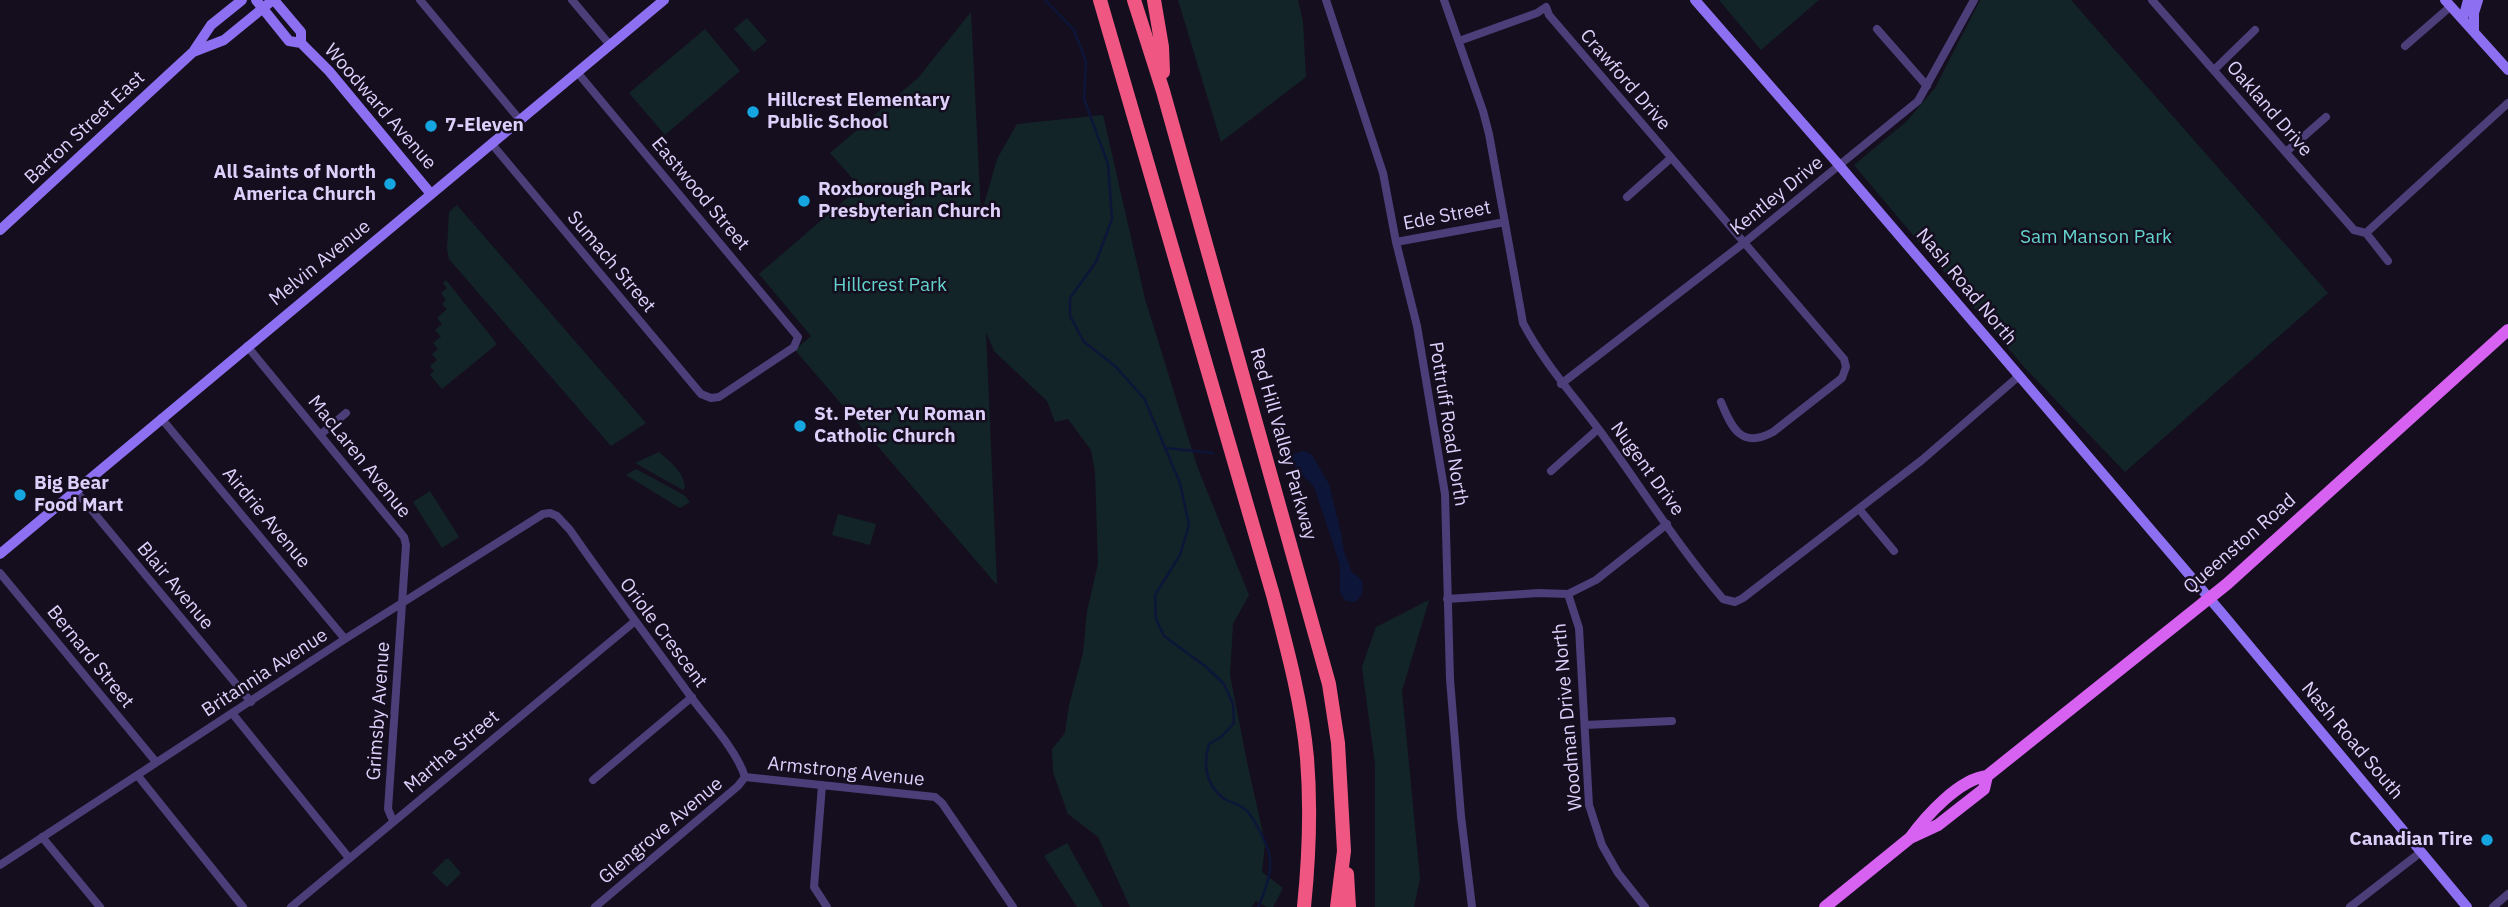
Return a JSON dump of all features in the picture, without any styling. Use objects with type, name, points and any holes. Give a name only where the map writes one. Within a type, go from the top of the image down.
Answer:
[{"type":"highway","points":[[1100,0],[1273,595],[1294,677],[1307,757],[1308,865],[1304,907]]},
{"type":"highway","name":"Red Hill Valley Parkway","points":[[1134,0],[1163,91],[1329,684],[1338,743],[1345,851],[1337,907]]},
{"type":"highway","points":[[1154,0],[1162,47],[1163,91]]},
{"type":"highway","points":[[1345,851],[1349,907]]},
{"type":"main road","name":"Barton Street East","points":[[0,230],[193,52],[211,25],[242,0]]},
{"type":"main road","name":"Barton Street East","points":[[193,52],[224,40],[259,4],[274,0]]},
{"type":"main road","name":"Woodward Avenue","points":[[274,0],[300,32],[301,43]]},
{"type":"main road","name":"Melvin Avenue","points":[[0,554],[664,0]]},
{"type":"main road","name":"Nash Road North","points":[[1695,0],[2209,598]]},
{"type":"main road","points":[[2462,19],[2469,0]]},
{"type":"main road","points":[[2474,32],[2474,13],[2478,0]]},
{"type":"main road","points":[[2448,3],[2508,70]]},
{"type":"main road","name":"Woodward Avenue","points":[[259,4],[289,41],[301,43],[329,72],[431,194]]},
{"type":"main road","name":"Queenston Road","points":[[1825,907],[1910,838],[1925,817],[1974,778],[1987,776],[2209,598],[2508,330]]},
{"type":"main road","name":"Nash Road South","points":[[2209,598],[2467,907]]},
{"type":"street","points":[[419,0],[520,120]]},
{"type":"street","points":[[572,0],[610,46]]},
{"type":"street","name":"Pottruff Road North","points":[[1326,0],[1383,173],[1396,242],[1417,326],[1446,494],[1447,599],[1461,816],[1472,907]]},
{"type":"street","name":"Nugent Drive","points":[[1444,0],[1486,123],[1523,323],[1535,347],[1723,599],[1735,602],[1743,598],[1922,460],[2019,376]]},
{"type":"street","name":"Kentley Drive","points":[[1562,384],[1745,243],[1918,101],[1974,0]]},
{"type":"street","name":"Oakland Drive","points":[[2152,0],[2354,230],[2366,233],[2388,261]]},
{"type":"street","points":[[2405,46],[2448,3]]},
{"type":"street","name":"Crawford Drive","points":[[1458,41],[1537,13],[1546,7],[1549,15],[1844,359],[1846,367],[1842,378],[1773,432],[1760,439],[1749,439],[1739,433],[1729,422],[1721,402]]},
{"type":"street","points":[[1877,29],[1927,86]]},
{"type":"street","points":[[2214,70],[2255,30]]},
{"type":"street","name":"Eastwood Street","points":[[577,72],[798,337],[793,349],[722,395],[709,398]]},
{"type":"street","points":[[2366,233],[2508,103]]},
{"type":"street","points":[[2286,152],[2326,117]]},
{"type":"street","name":"Sumach Street","points":[[491,143],[702,394],[709,398]]},
{"type":"street","points":[[1627,197],[1671,158]]},
{"type":"street","name":"Ede Street","points":[[1396,242],[1505,222]]},
{"type":"street","name":"MacLaren Avenue","points":[[247,346],[404,537],[406,545],[402,602]]},
{"type":"street","points":[[320,435],[346,413]]},
{"type":"street","name":"Airdrie Avenue","points":[[161,418],[345,639]]},
{"type":"street","points":[[1550,471],[1598,429]]},
{"type":"street","name":"Blair Avenue","points":[[75,490],[251,702]]},
{"type":"street","points":[[1858,509],[1895,551]]},
{"type":"street","name":"Britannia Avenue","points":[[0,864],[402,602],[543,514],[550,513]]},
{"type":"street","name":"Oriole Crescent","points":[[550,513],[557,516],[570,530],[634,622],[742,767],[745,777]]},
{"type":"street","points":[[1447,599],[1539,593],[1568,594],[1596,580],[1667,524]]},
{"type":"street","name":"Bernard Street","points":[[0,573],[156,762]]},
{"type":"street","name":"Woodman Drive North","points":[[1568,594],[1579,628],[1589,805],[1618,873],[1645,907]]},
{"type":"street","name":"Grimsby Avenue","points":[[393,821],[388,809],[402,602]]},
{"type":"street","name":"Martha Street","points":[[291,907],[634,622]]},
{"type":"street","points":[[593,780],[692,697]]},
{"type":"street","points":[[232,713],[349,858]]},
{"type":"street","points":[[1584,725],[1672,721]]},
{"type":"street","points":[[138,776],[243,907]]},
{"type":"street","name":"Armstrong Avenue","points":[[745,777],[935,797],[942,803],[1013,907]]},
{"type":"street","name":"Glengrove Avenue","points":[[595,907],[738,786],[745,777]]},
{"type":"street","points":[[822,785],[814,887],[827,907]]},
{"type":"street","points":[[43,837],[100,907]]},
{"type":"street","points":[[2350,907],[2421,852]]},
{"type":"street","points":[[2493,907],[2508,894]]},
{"type":"green space","points":[[1178,0],[1298,0],[1303,22],[1306,77],[1221,142]]},
{"type":"green space","points":[[1719,0],[1819,0],[1761,50]]},
{"type":"green space","name":"Sam Manson Park","points":[[1980,0],[2071,0],[2328,293],[2125,472],[2025,368],[1854,165],[1907,121],[1935,88]]},
{"type":"green space","name":"Hillcrest Park","points":[[971,12],[981,215],[997,159],[1017,124],[1103,115],[1145,299],[1197,466],[1249,595],[1233,624],[1230,675],[1265,843],[1262,872],[1283,888],[1273,907],[1256,901],[1251,907],[1130,907],[1098,837],[1068,814],[1053,772],[1052,749],[1065,733],[1069,705],[1083,653],[1087,611],[1098,564],[1095,472],[1091,450],[1068,419],[1055,422],[1047,401],[994,351],[986,332],[997,585],[795,350],[811,336],[759,274],[860,187],[830,153],[918,78]]},
{"type":"green space","points":[[747,18],[767,41],[754,52],[734,29]]},
{"type":"green space","points":[[705,29],[740,71],[665,135],[629,93]]},
{"type":"green space","points":[[457,205],[646,423],[611,446],[449,259],[449,212]]},
{"type":"green space","points":[[446,280],[497,344],[442,389],[430,375],[434,371],[430,366],[437,360],[432,354],[438,349],[433,343],[441,337],[435,330],[442,324],[437,318],[447,309],[442,304],[446,300],[441,293],[447,288],[443,283]]},
{"type":"green space","points":[[659,452],[679,472],[684,481],[683,490],[635,463]]},
{"type":"green space","points":[[636,469],[684,495],[690,502],[680,508],[626,475]]},
{"type":"green space","points":[[430,491],[459,537],[442,548],[413,502]]},
{"type":"green space","points":[[838,514],[876,524],[870,545],[832,535]]},
{"type":"green space","points":[[1429,600],[1402,691],[1420,879],[1414,907],[1375,907],[1375,764],[1362,667],[1376,627]]},
{"type":"green space","points":[[1067,843],[1103,907],[1077,907],[1044,856]]},
{"type":"green space","points":[[446,859],[461,873],[447,887],[432,873]]},
{"type":"water","points":[[1305,451],[1312,455],[1329,484],[1344,552],[1352,572],[1363,584],[1362,594],[1356,602],[1346,601],[1340,593],[1340,565],[1314,487],[1290,462],[1292,454]]},
{"type":"waterway","points":[[1045,0],[1074,30],[1086,62],[1084,99],[1108,164],[1112,219],[1096,262],[1070,298],[1070,316],[1084,342],[1115,366],[1144,398],[1180,483],[1189,525],[1180,555],[1155,595],[1156,619],[1164,636],[1205,666],[1224,684],[1233,704],[1234,723],[1221,737],[1209,744],[1206,766],[1212,786],[1223,798],[1247,811],[1268,849],[1269,871],[1258,907]]},
{"type":"waterway","points":[[1165,448],[1213,453]]},
{"type":"place","name":"Hillcrest Elementary Public School","points":[[753,112]]},
{"type":"place","name":"7-Eleven","points":[[431,126]]},
{"type":"place","name":"All Saints of North America Church","points":[[390,184]]},
{"type":"place","name":"Roxborough Park Presbyterian Church","points":[[804,201]]},
{"type":"place","name":"St. Peter Yu Roman Catholic Church","points":[[800,426]]},
{"type":"place","name":"Big Bear Food Mart","points":[[20,495]]},
{"type":"place","name":"Canadian Tire","points":[[2487,840]]}]
